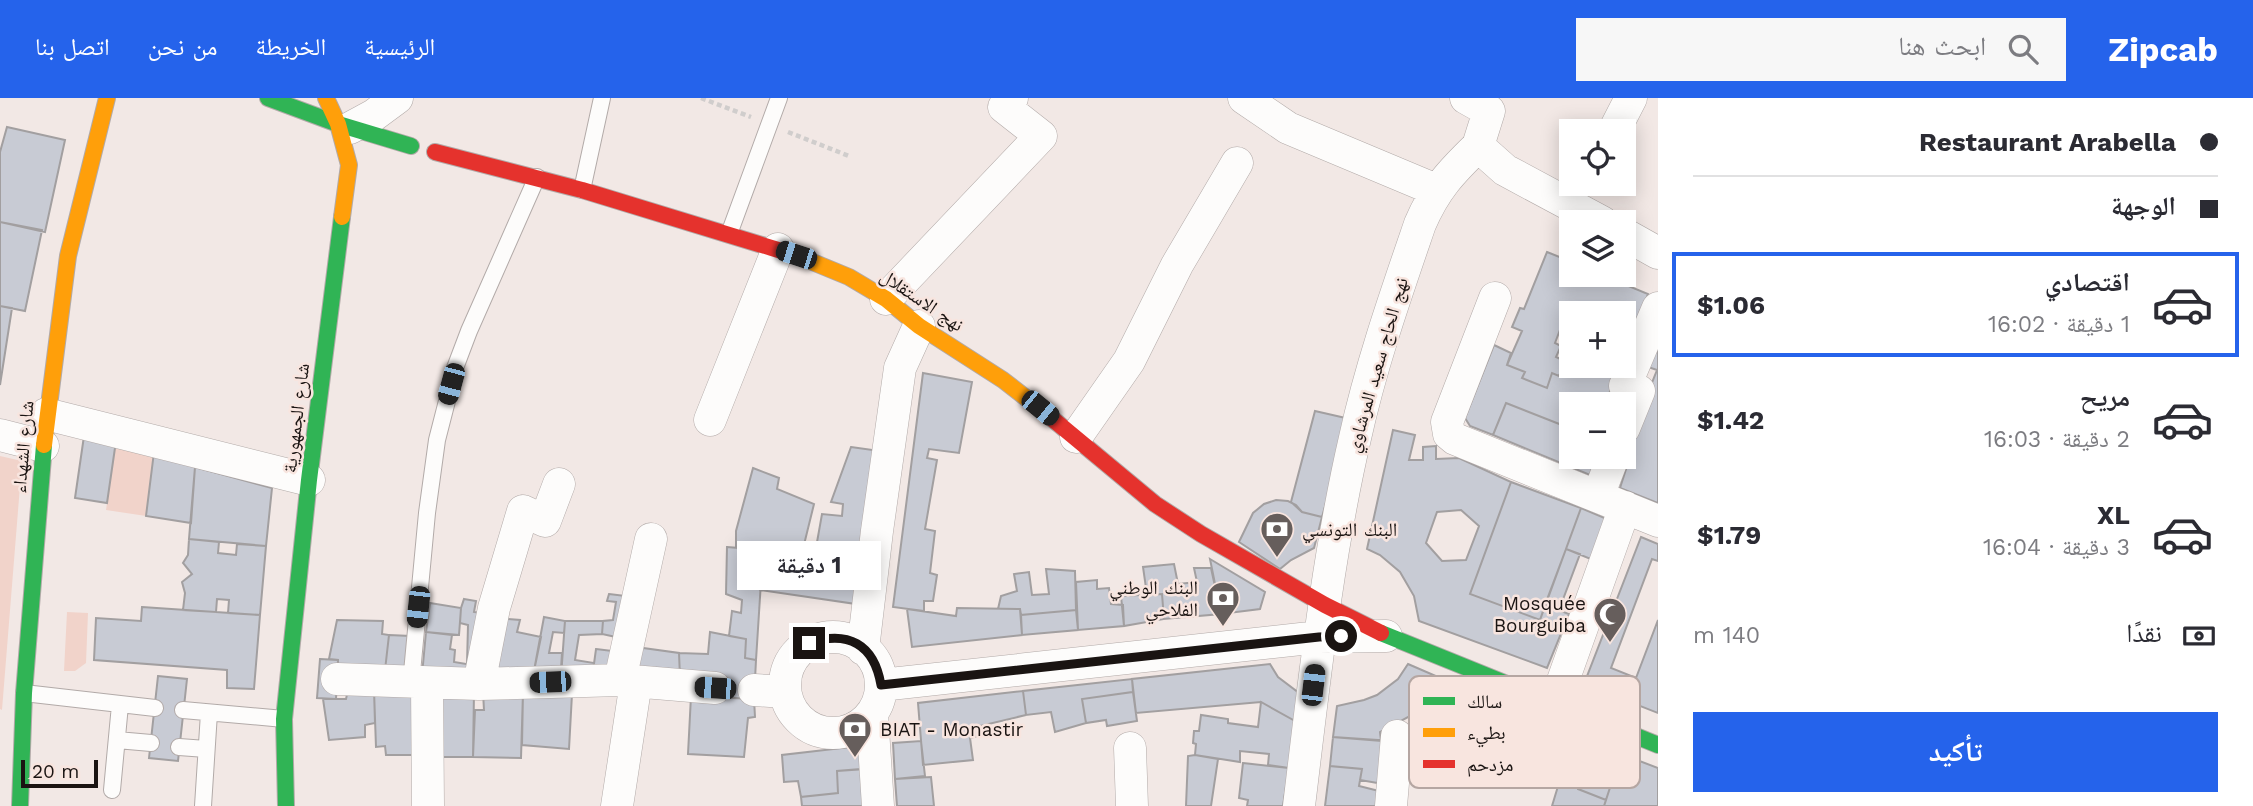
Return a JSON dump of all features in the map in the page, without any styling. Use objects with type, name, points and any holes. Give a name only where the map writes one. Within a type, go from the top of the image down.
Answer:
[{"type":"main road","name":"شارع الشهداء","points":[[20,806],[10,745],[24,694],[46,414],[68,256],[107,98]]},
{"type":"main road","points":[[268,98],[344,126],[411,146]]},
{"type":"main road","name":"شارع الجمهورية","points":[[286,806],[284,719],[315,677],[309,481],[349,164],[344,126],[326,98]]},
{"type":"main road","name":"نهج الاستقلال","points":[[435,152],[537,177],[778,249],[849,277],[886,299],[919,326],[1003,380],[1155,504],[1325,605],[1385,636],[1486,676]]},
{"type":"main road","name":"نهج الاستقلال","points":[[1640,738],[1658,745]]},
{"type":"street","points":[[344,126],[374,115],[397,98]]},
{"type":"street","points":[[886,299],[1041,136],[1004,107],[1012,98]]},
{"type":"street","points":[[1244,98],[1288,128],[1436,190]]},
{"type":"street","points":[[1620,119],[1631,98]]},
{"type":"street","points":[[1482,102],[1478,146],[1505,170],[1559,188]]},
{"type":"street","name":"نهج الحاج سعيد المرشاوي","points":[[1299,806],[1319,637],[1354,440],[1369,378],[1420,224],[1436,190],[1478,146]]},
{"type":"street","points":[[1076,437],[1129,361],[1177,265],[1237,163]]},
{"type":"street","points":[[1582,196],[1593,210]]},
{"type":"street","points":[[1636,241],[1658,253]]},
{"type":"street","points":[[710,420],[778,249]]},
{"type":"street","points":[[1495,298],[1447,422],[1449,434],[1455,439],[1658,521]]},
{"type":"street","points":[[1636,398],[1639,391],[1625,386],[1658,308]]},
{"type":"street","points":[[863,649],[900,368],[919,326]]},
{"type":"street","points":[[46,414],[309,481]]},
{"type":"street","points":[[0,435],[43,446]]},
{"type":"street","points":[[1563,676],[1611,502],[1612,469]]},
{"type":"street","points":[[479,684],[495,608],[523,511],[545,521],[559,484]]},
{"type":"street","points":[[617,806],[628,681],[651,539]]},
{"type":"street","points":[[877,699],[1319,637],[1385,636]]},
{"type":"street","points":[[877,699],[862,725],[848,732],[818,732],[803,724],[793,713],[785,692],[787,667],[796,653],[809,643],[825,638],[842,638],[857,643],[870,654],[878,668],[878,806]]},
{"type":"street","points":[[315,677],[479,684],[628,681],[715,688]]},
{"type":"street","points":[[419,683],[428,806]]},
{"type":"street","points":[[754,690],[785,692]]},
{"type":"street","points":[[1391,806],[1397,736]]},
{"type":"street","points":[[1130,748],[1132,806]]},
{"type":"lane","points":[[582,190],[602,98]]},
{"type":"lane","points":[[729,235],[779,98]]},
{"type":"lane","points":[[419,683],[427,513],[437,440],[455,368],[469,331],[537,177]]},
{"type":"lane","points":[[24,694],[155,708]]},
{"type":"lane","points":[[112,790],[120,705]]},
{"type":"lane","points":[[183,710],[284,719]]},
{"type":"lane","points":[[203,806],[209,713]]},
{"type":"lane","points":[[117,740],[151,743]]},
{"type":"lane","points":[[179,747],[206,749]]},
{"type":"shaded area","points":[[116,441],[154,452],[146,516],[106,510]]},
{"type":"shaded area","points":[[0,456],[22,461],[2,710],[0,709]]},
{"type":"shaded area","points":[[67,612],[88,613],[86,663],[75,671],[64,671]]},
{"type":"building","points":[[7,127],[65,140],[45,232],[0,222],[0,152]]},
{"type":"building","points":[[0,222],[42,230],[25,311],[0,306]]},
{"type":"building","points":[[1547,252],[1559,257],[1559,287],[1631,287],[1648,294],[1638,320],[1636,301],[1559,301],[1559,333],[1555,343],[1559,345],[1556,357],[1559,358],[1559,376],[1552,373],[1547,388],[1522,378],[1525,372],[1507,365],[1522,331],[1512,327],[1520,308],[1524,309]]},
{"type":"building","points":[[0,306],[12,308],[0,385]]},
{"type":"building","points":[[1658,337],[1658,503],[1620,488],[1626,469],[1636,469],[1636,423],[1657,370],[1645,366]]},
{"type":"building","points":[[1494,345],[1511,353],[1507,365],[1525,372],[1522,378],[1547,388],[1552,373],[1559,378],[1615,378],[1610,391],[1612,392],[1559,392],[1559,424],[1506,403],[1493,435],[1470,426],[1465,418]]},
{"type":"building","points":[[923,373],[972,382],[959,453],[929,449],[927,458],[937,460],[925,529],[935,531],[930,573],[937,575],[933,601],[924,601],[924,611],[893,607]]},
{"type":"building","points":[[1506,403],[1559,424],[1559,462],[1493,435]]},
{"type":"building","points":[[1315,411],[1350,419],[1322,517],[1302,512],[1291,502]]},
{"type":"building","points":[[1393,430],[1415,435],[1409,460],[1423,460],[1423,447],[1436,446],[1436,459],[1459,458],[1511,482],[1470,594],[1540,620],[1545,605],[1569,614],[1547,668],[1419,621],[1414,596],[1400,572],[1380,555],[1367,549]],"holes":[[[1461,510],[1479,526],[1466,560],[1442,561],[1426,543],[1437,512]]]},
{"type":"building","points":[[84,436],[116,441],[107,503],[75,498]]},
{"type":"building","points":[[851,447],[880,451],[865,566],[814,559],[822,514],[842,516],[843,504],[831,502]]},
{"type":"building","points":[[154,452],[195,467],[191,523],[146,516]]},
{"type":"building","points":[[195,467],[272,488],[266,546],[189,539]]},
{"type":"building","points":[[753,468],[779,478],[777,489],[814,504],[800,561],[771,560],[769,549],[736,548],[736,531]]},
{"type":"building","points":[[1575,469],[1594,469],[1590,475]]},
{"type":"building","points":[[1511,482],[1581,508],[1540,620],[1470,594]]},
{"type":"building","points":[[1276,500],[1288,501],[1302,512],[1322,517],[1314,548],[1280,569],[1239,542],[1253,513],[1264,504]]},
{"type":"building","points":[[1581,508],[1607,519],[1593,560],[1566,549]]},
{"type":"building","name":"Mosquée Bourguiba","points":[[1641,537],[1658,544],[1658,561],[1652,559],[1611,668],[1631,676],[1587,676]]},
{"type":"building","points":[[189,539],[219,542],[218,553],[236,555],[237,544],[266,546],[260,615],[228,613],[229,600],[217,599],[216,612],[183,610],[185,593],[182,582],[192,574],[183,563],[188,555]]},
{"type":"building","points":[[727,547],[763,550],[756,660],[745,658],[746,639],[729,636],[732,611],[741,613],[742,600],[726,594]]},
{"type":"building","points":[[1566,549],[1580,554],[1559,610],[1545,605]]},
{"type":"building","points":[[814,559],[860,566],[856,604],[760,590],[762,574],[812,581]]},
{"type":"building","points":[[1210,559],[1265,592],[1260,609],[1221,614]]},
{"type":"building","points":[[1174,564],[1178,584],[1197,582],[1194,568],[1211,568],[1221,614],[1164,619],[1162,594],[1147,595],[1143,567]]},
{"type":"building","points":[[1046,569],[1075,571],[1076,610],[1021,615],[1020,609],[998,609],[1001,596],[1017,591],[1014,574],[1029,572],[1032,595],[1049,594]]},
{"type":"building","points":[[1097,580],[1097,589],[1109,588],[1111,604],[1123,605],[1124,626],[1078,630],[1076,582]]},
{"type":"building","points":[[609,594],[634,597],[625,639],[602,634],[603,621],[613,620],[616,602],[607,601]]},
{"type":"building","points":[[1162,594],[1164,619],[1124,626],[1121,596]]},
{"type":"building","points":[[464,599],[476,601],[474,612],[486,614],[478,666],[467,664],[468,625],[460,623]]},
{"type":"building","points":[[430,603],[461,608],[459,635],[426,632]]},
{"type":"building","points":[[142,607],[260,615],[254,689],[227,688],[227,670],[94,660],[96,618],[141,621]]},
{"type":"building","points":[[957,608],[1020,609],[1022,635],[912,647],[907,609],[956,616]]},
{"type":"building","points":[[1076,610],[1078,630],[1022,635],[1021,615]]},
{"type":"building","points":[[544,617],[565,621],[564,633],[553,632],[549,653],[562,653],[561,669],[533,676]]},
{"type":"building","points":[[498,618],[520,620],[517,632],[541,637],[533,676],[489,677]]},
{"type":"building","points":[[337,620],[383,621],[382,634],[389,635],[385,670],[338,668],[338,660],[329,659]]},
{"type":"building","name":"Mosquée Bourguiba","points":[[1658,620],[1658,713],[1640,706],[1640,676],[1637,676]]},
{"type":"building","points":[[565,621],[603,621],[602,634],[579,635],[575,660],[594,663],[593,675],[561,677]]},
{"type":"building","points":[[426,632],[452,635],[450,649],[455,650],[454,662],[478,666],[422,675]]},
{"type":"building","points":[[710,632],[746,639],[745,658],[756,660],[754,699],[715,697],[680,677],[679,653],[708,654]]},
{"type":"building","points":[[389,635],[410,636],[406,672],[385,670]]},
{"type":"building","points":[[636,647],[679,653],[680,677],[632,675]]},
{"type":"building","points":[[596,649],[621,652],[618,674],[593,671]]},
{"type":"building","points":[[320,659],[338,660],[336,699],[317,698]]},
{"type":"building","points":[[1270,664],[1278,677],[1299,693],[1295,721],[1261,702],[1136,713],[1132,679]]},
{"type":"building","points":[[1408,664],[1436,676],[1409,676],[1409,716],[1380,732],[1381,741],[1333,737],[1337,706],[1377,695],[1398,679]]},
{"type":"building","points":[[158,676],[187,679],[178,761],[149,758]]},
{"type":"building","points":[[1132,679],[1133,692],[1082,699],[1086,723],[1055,732],[1051,712],[1026,715],[1023,691]]},
{"type":"building","points":[[348,690],[374,690],[375,723],[365,725],[365,737],[329,740],[323,699],[346,699]]},
{"type":"building","points":[[374,690],[423,694],[422,755],[386,755],[385,746],[376,747]]},
{"type":"building","points":[[1023,691],[1026,715],[980,726],[982,735],[970,738],[973,760],[923,765],[918,703]]},
{"type":"building","points":[[474,692],[473,757],[432,757],[434,694]]},
{"type":"building","points":[[483,692],[523,692],[521,758],[473,757],[475,710],[484,710]]},
{"type":"building","points":[[523,692],[572,694],[569,749],[522,745]]},
{"type":"building","points":[[1133,692],[1137,721],[1107,726],[1106,720],[1086,723],[1082,699]]},
{"type":"building","points":[[691,696],[754,699],[755,717],[748,718],[744,757],[688,754]]},
{"type":"building","points":[[1261,702],[1295,721],[1289,768],[1268,765],[1269,754],[1240,751],[1240,762],[1195,755],[1194,731],[1199,731],[1201,715],[1228,719],[1228,723],[1258,727]]},
{"type":"building","points":[[1333,737],[1392,741],[1389,785],[1360,780],[1362,769],[1330,766]]},
{"type":"building","points":[[921,741],[925,776],[895,779],[893,743]]},
{"type":"building","points":[[859,746],[861,769],[837,771],[838,793],[801,797],[798,781],[784,782],[782,755]]},
{"type":"building","points":[[1188,756],[1218,759],[1211,806],[1186,806]]},
{"type":"building","points":[[1640,761],[1658,768],[1658,806],[1604,806],[1610,788],[1640,788]]},
{"type":"building","points":[[1243,763],[1289,768],[1283,806],[1247,806],[1248,800],[1239,798]]},
{"type":"building","points":[[1330,766],[1362,769],[1359,786],[1387,793],[1385,806],[1325,806]]},
{"type":"building","points":[[866,769],[868,806],[802,806],[801,797],[838,793],[837,771]]},
{"type":"building","points":[[931,777],[934,806],[897,806],[895,779]]},
{"type":"building","points":[[1557,788],[1578,788],[1606,800],[1604,806],[1552,806]]},
{"type":"building","points":[[1578,788],[1610,788],[1606,800]]},
{"type":"traffic: fast","points":[[268,98],[338,124],[411,146]]},
{"type":"traffic: fast","points":[[286,806],[284,719],[309,480],[342,217]]},
{"type":"traffic: fast","points":[[20,806],[24,693],[44,445]]},
{"type":"traffic: fast","points":[[1381,633],[1487,676]]},
{"type":"traffic: fast","points":[[1640,738],[1658,745]]},
{"type":"traffic: slow","points":[[44,445],[68,256],[107,98]]},
{"type":"traffic: slow","points":[[326,98],[338,124],[349,165],[342,217]]},
{"type":"traffic: slow","points":[[798,256],[849,277],[886,299],[919,326],[1003,380],[1043,411]]},
{"type":"traffic: jam","points":[[435,152],[582,190],[798,256]]},
{"type":"traffic: jam","points":[[1043,411],[1155,504],[1201,534],[1325,605],[1381,633]]},
{"type":"place","name":"البنك التونسي","points":[[1277,559]]},
{"type":"place","name":"البنك الوطني الفلاحي","points":[[1223,628]]},
{"type":"place","name":"Mosquée Bourguiba","points":[[1610,644]]},
{"type":"place","name":"BIAT - Monastir","points":[[855,759]]},
{"type":"route","points":[[809,643],[825,638],[842,638],[857,643],[870,654],[878,668],[881,685],[1341,636]]}]
